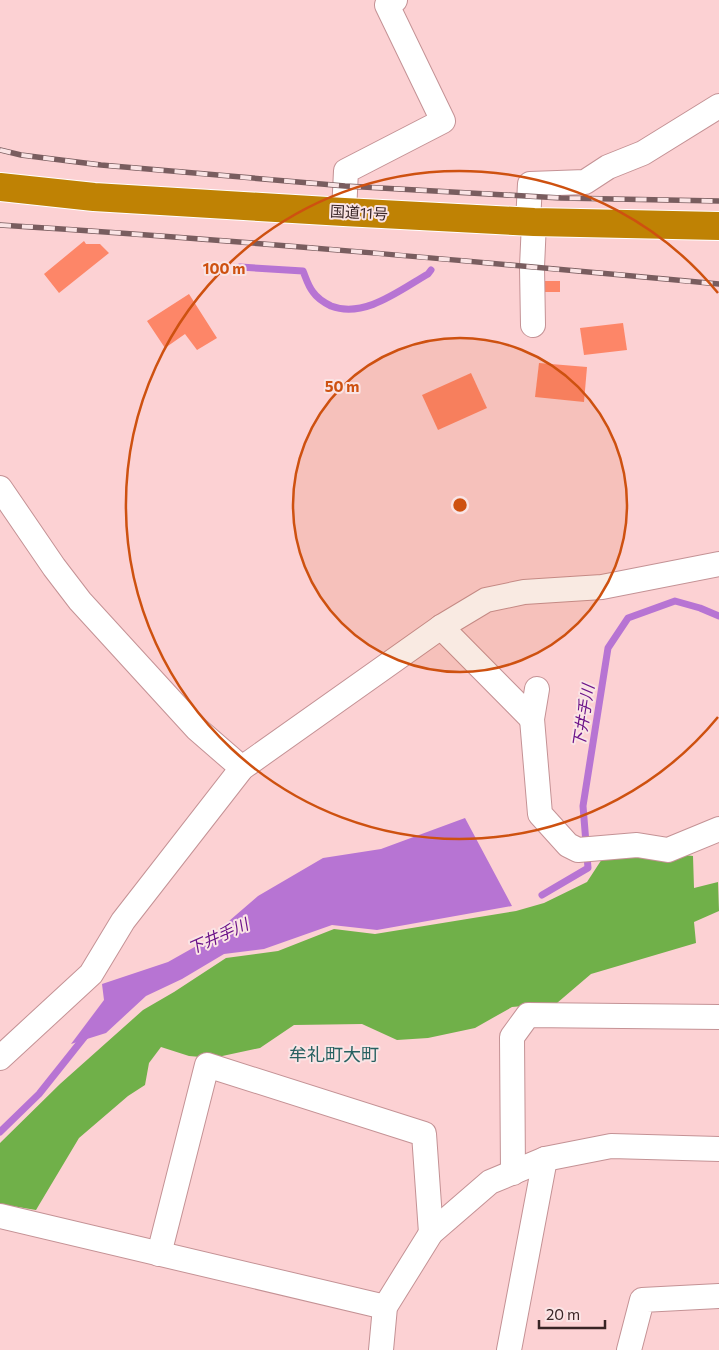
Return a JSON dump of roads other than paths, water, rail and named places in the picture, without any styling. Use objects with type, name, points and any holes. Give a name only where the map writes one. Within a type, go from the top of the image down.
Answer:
[{"type":"highway","name":"国道11号","points":[[0,187],[94,197],[344,212],[531,222],[719,226]]},
{"type":"street","points":[[344,212],[346,171],[443,121],[387,5],[395,0]]},
{"type":"street","points":[[533,325],[530,184],[585,182],[608,167],[643,153],[719,106]]},
{"type":"street","points":[[0,488],[54,567],[80,601],[197,729],[242,768]]},
{"type":"street","points":[[0,1058],[91,974],[123,921],[242,768],[441,627],[486,600],[524,592],[602,587],[719,564]]},
{"type":"street","points":[[441,627],[532,719]]},
{"type":"street","points":[[537,689],[532,719],[540,814],[568,844],[587,850],[637,844],[668,850],[719,829]]},
{"type":"street","points":[[513,1173],[512,1037],[528,1015],[719,1018]]},
{"type":"street","points":[[159,1254],[207,1065],[424,1134],[431,1233]]},
{"type":"street","points":[[381,1350],[385,1307],[431,1233],[490,1182],[545,1159],[612,1146],[719,1148]]},
{"type":"street","points":[[509,1350],[545,1159]]},
{"type":"street","points":[[0,1216],[385,1307]]},
{"type":"street","points":[[629,1350],[642,1300],[719,1296]]},
{"type":"water","points":[[465,818],[512,906],[377,930],[332,925],[264,949],[224,954],[182,979],[146,996],[106,1033],[71,1044],[104,1000],[102,984],[168,962],[207,940],[258,896],[323,858],[381,849]]},
{"type":"waterway","points":[[240,267],[303,271],[310,287],[317,296],[331,306],[343,309],[356,309],[381,301],[428,274],[431,270]]},
{"type":"waterway","name":"下井手川","points":[[542,895],[588,868],[583,806],[608,648],[628,618],[675,601],[719,616]]},
{"type":"waterway","name":"下井手川","points":[[0,1132],[39,1094],[86,1035]]},
{"type":"railway","points":[[0,150],[21,155],[101,165],[345,186],[561,198],[719,201]]},
{"type":"railway","points":[[0,225],[270,244],[719,284]]},
{"type":"district","name":"牟礼町大町","points":[[334,1055]]}]
